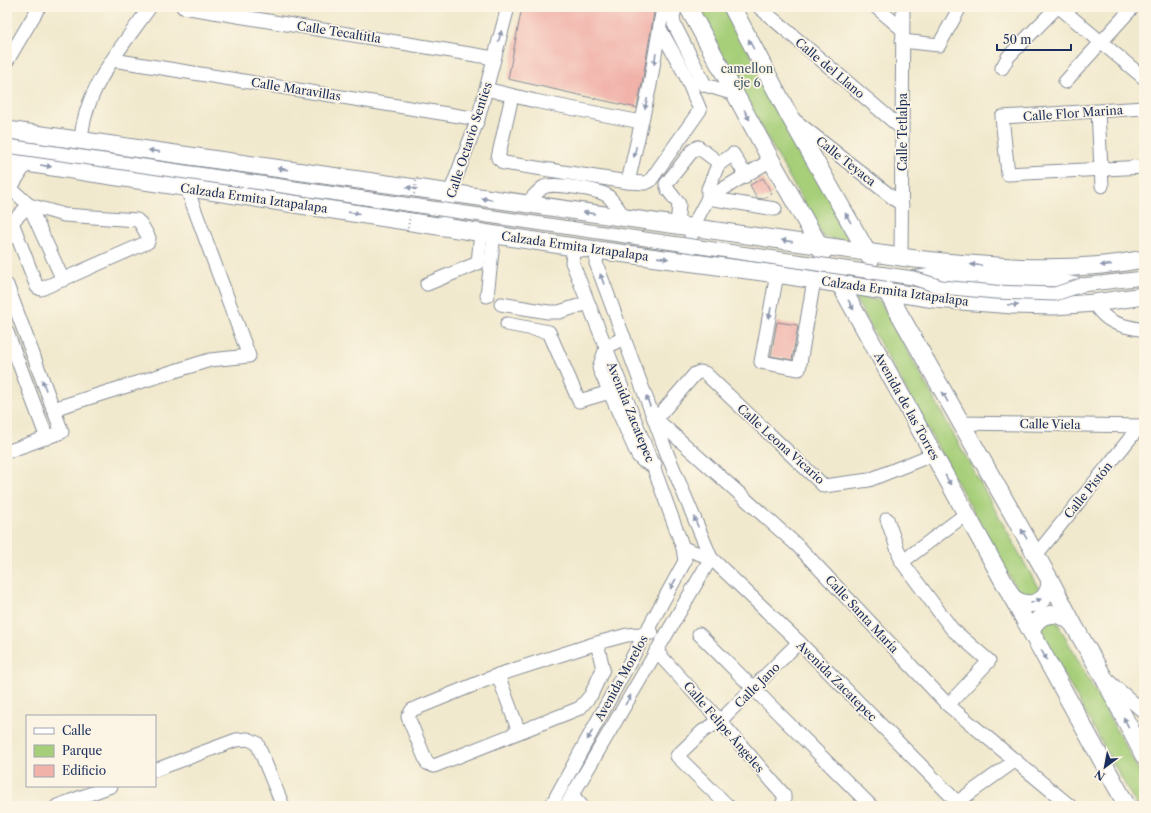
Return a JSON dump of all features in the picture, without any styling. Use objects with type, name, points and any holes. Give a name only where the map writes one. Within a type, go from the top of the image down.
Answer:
[{"type":"main road","name":"Avenida de las Torres","points":[[688,7],[1031,630],[1122,802]]},
{"type":"main road","points":[[732,7],[790,117],[868,252],[886,291],[1103,676],[1144,756]]},
{"type":"main road","points":[[7,130],[901,257],[972,265],[1022,268],[1074,268],[1118,264],[1144,259]]},
{"type":"main road","points":[[114,177],[119,146]]},
{"type":"main road","name":"Calzada Ermita Iztapalapa","points":[[7,160],[187,189],[443,226],[574,247],[776,274],[935,298],[1013,305],[1054,306],[1094,303],[1144,296]]},
{"type":"main road","points":[[8,189],[24,163]]},
{"type":"main road","points":[[1012,596],[1021,603],[1032,604],[1038,602],[1046,595],[1050,586],[1050,580]]},
{"type":"main road","points":[[1031,630],[1036,621],[1044,615],[1049,614],[1060,614],[1073,624]]},
{"type":"street","points":[[7,61],[39,7]]},
{"type":"street","points":[[81,141],[82,125],[88,105],[101,78],[150,7]]},
{"type":"street","name":"Calle Tecaltitla","points":[[183,7],[494,58]]},
{"type":"street","name":"Calle Octavio Senties","points":[[443,226],[450,194],[478,118],[508,7]]},
{"type":"street","points":[[628,182],[650,85],[663,7]]},
{"type":"street","points":[[676,7],[673,16],[674,24],[705,85]]},
{"type":"street","name":"Calle del Llano","points":[[759,7],[901,128]]},
{"type":"street","points":[[876,7],[902,35],[939,44],[960,7]]},
{"type":"street","name":"Calle Tetlalpa","points":[[901,257],[903,7]]},
{"type":"street","points":[[1002,68],[1008,57],[1058,7],[1144,78]]},
{"type":"street","points":[[1065,82],[1133,7]]},
{"type":"street","points":[[526,204],[543,187],[573,180],[645,183],[650,181],[700,110],[685,74],[660,29]]},
{"type":"street","points":[[675,56],[681,39]]},
{"type":"street","name":"Calle Maravillas","points":[[113,60],[478,118]]},
{"type":"street","points":[[685,74],[705,85],[735,94]]},
{"type":"street","points":[[486,89],[512,96],[642,122]]},
{"type":"street","points":[[512,96],[498,158],[504,163],[573,180],[598,191],[608,196],[625,218]]},
{"type":"street","name":"Calle Flor Marina","points":[[1101,169],[1008,174],[1002,117],[1144,108]]},
{"type":"street","points":[[1098,112],[1102,186]]},
{"type":"street","name":"Calle Teyaca","points":[[790,117],[902,205]]},
{"type":"street","points":[[7,146],[913,278],[941,287],[995,292],[1055,294],[1082,286],[1144,278]]},
{"type":"street","points":[[688,262],[685,226],[680,204],[668,190],[666,184],[694,150],[698,148],[718,162],[718,165]]},
{"type":"street","points":[[708,198],[708,189],[718,165],[733,154],[746,176]]},
{"type":"street","points":[[685,226],[708,198],[771,160]]},
{"type":"street","points":[[1101,169],[1144,167]]},
{"type":"street","points":[[8,189],[29,205],[64,215],[137,220],[149,238],[148,242],[63,280],[41,289],[37,288],[13,225],[14,220],[29,205]]},
{"type":"street","points":[[53,409],[210,360],[249,356],[187,189]]},
{"type":"street","points":[[708,198],[775,209]]},
{"type":"street","points":[[29,205],[63,280]]},
{"type":"street","points":[[427,284],[478,263],[487,233]]},
{"type":"street","points":[[487,233],[487,296]]},
{"type":"street","name":"Avenida Zacatepec","points":[[574,247],[572,262],[653,466],[683,548],[711,558]]},
{"type":"street","name":"Avenida Zacatepec","points":[[598,250],[596,263],[656,419],[666,451],[711,558],[799,642],[957,805]]},
{"type":"street","points":[[776,274],[762,362],[799,369],[814,280]]},
{"type":"street","points":[[7,285],[62,432],[9,451]]},
{"type":"street","points":[[501,304],[548,312],[559,312],[588,303]]},
{"type":"street","points":[[1094,303],[1100,314],[1116,324],[1144,330]]},
{"type":"street","points":[[507,324],[549,332],[579,402],[610,392]]},
{"type":"street","points":[[7,332],[47,438]]},
{"type":"street","points":[[624,337],[606,348],[599,368],[638,456],[643,461],[653,466],[671,445],[679,444],[687,446]]},
{"type":"street","name":"Calle Leona Vicario","points":[[656,419],[695,374],[700,372],[705,373],[824,486],[869,480],[934,454]]},
{"type":"street","name":"Calle Santa María","points":[[656,419],[799,547],[948,706],[1016,760],[1070,806]]},
{"type":"street","name":"Calle Viela","points":[[960,423],[1140,426]]},
{"type":"street","name":"Calle Pistón","points":[[1036,555],[1140,426]]},
{"type":"street","points":[[902,562],[966,514]]},
{"type":"street","points":[[886,519],[902,562],[952,629],[989,661],[948,706]]},
{"type":"street","name":"Avenida Morelos","points":[[551,806],[685,561],[683,548]]},
{"type":"street","name":"Avenida Morelos","points":[[569,800],[711,558]]},
{"type":"street","points":[[597,643],[603,669],[591,695],[580,708],[434,766],[427,763],[408,717],[412,710],[498,675],[597,643],[627,635],[668,631]]},
{"type":"street","points":[[699,634],[871,806]]},
{"type":"street","name":"Calle Jano","points":[[728,806],[677,756],[703,731],[720,721],[799,642]]},
{"type":"street","name":"Calle Felipe Ángeles","points":[[656,652],[720,721],[784,796],[784,801],[781,806]]},
{"type":"street","points":[[498,675],[519,732]]},
{"type":"street","points":[[1103,676],[1144,712]]},
{"type":"street","points":[[156,770],[236,740],[248,739],[258,744],[283,806]]},
{"type":"street","points":[[957,805],[1016,760]]},
{"type":"street","points":[[57,806],[108,787]]},
{"type":"street","points":[[569,800],[582,806]]},
{"type":"green space","name":"camellon eje 6","points":[[694,7],[724,7],[855,243],[823,237]]},
{"type":"green space","points":[[854,296],[880,301],[1144,780],[1144,806],[1137,806]]},
{"type":"building","points":[[522,7],[655,7],[637,108],[508,79]]},
{"type":"building","points":[[763,178],[772,194],[763,199],[757,198],[750,185]]},
{"type":"building","points":[[777,322],[798,325],[792,360],[771,356]]}]
